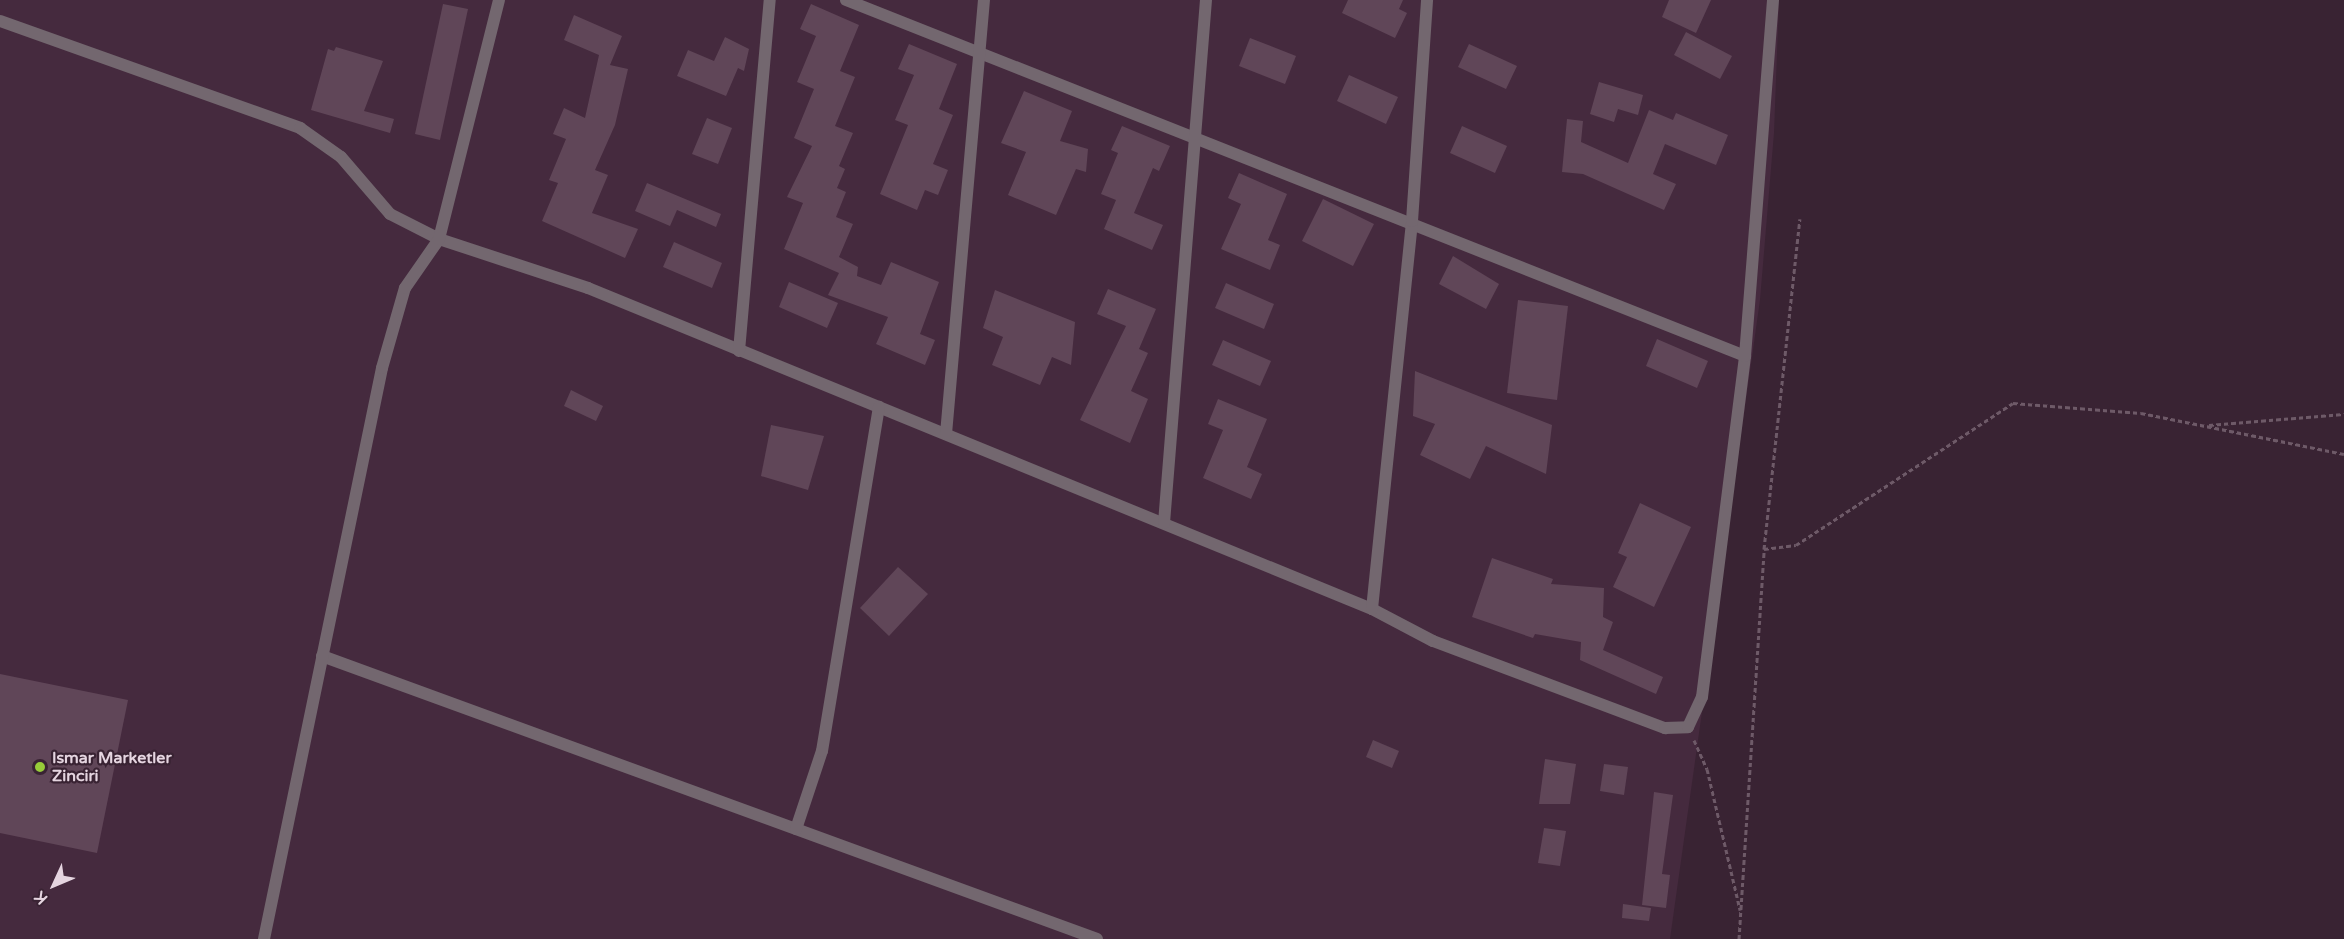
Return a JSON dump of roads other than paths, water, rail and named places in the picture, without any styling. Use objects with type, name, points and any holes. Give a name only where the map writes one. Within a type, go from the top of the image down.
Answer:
[{"type":"street","points":[[264,939],[382,368],[405,288],[439,239],[499,0]]},
{"type":"street","points":[[739,351],[770,0]]},
{"type":"street","points":[[846,0],[1412,221],[1745,356]]},
{"type":"street","points":[[946,434],[964,257],[978,53],[984,0]]},
{"type":"street","points":[[1164,523],[1206,0]]},
{"type":"street","points":[[1372,609],[1412,221],[1427,0]]},
{"type":"street","points":[[0,21],[300,128],[342,157],[390,214],[439,239],[588,288],[1372,609],[1433,641],[1665,728],[1688,727],[1702,697],[1745,356],[1773,0]]},
{"type":"street","points":[[796,829],[822,751],[879,407]]},
{"type":"street","points":[[322,656],[1097,939]]},
{"type":"place","name":"Ismar Marketler Zinciri","points":[[40,767]]}]
